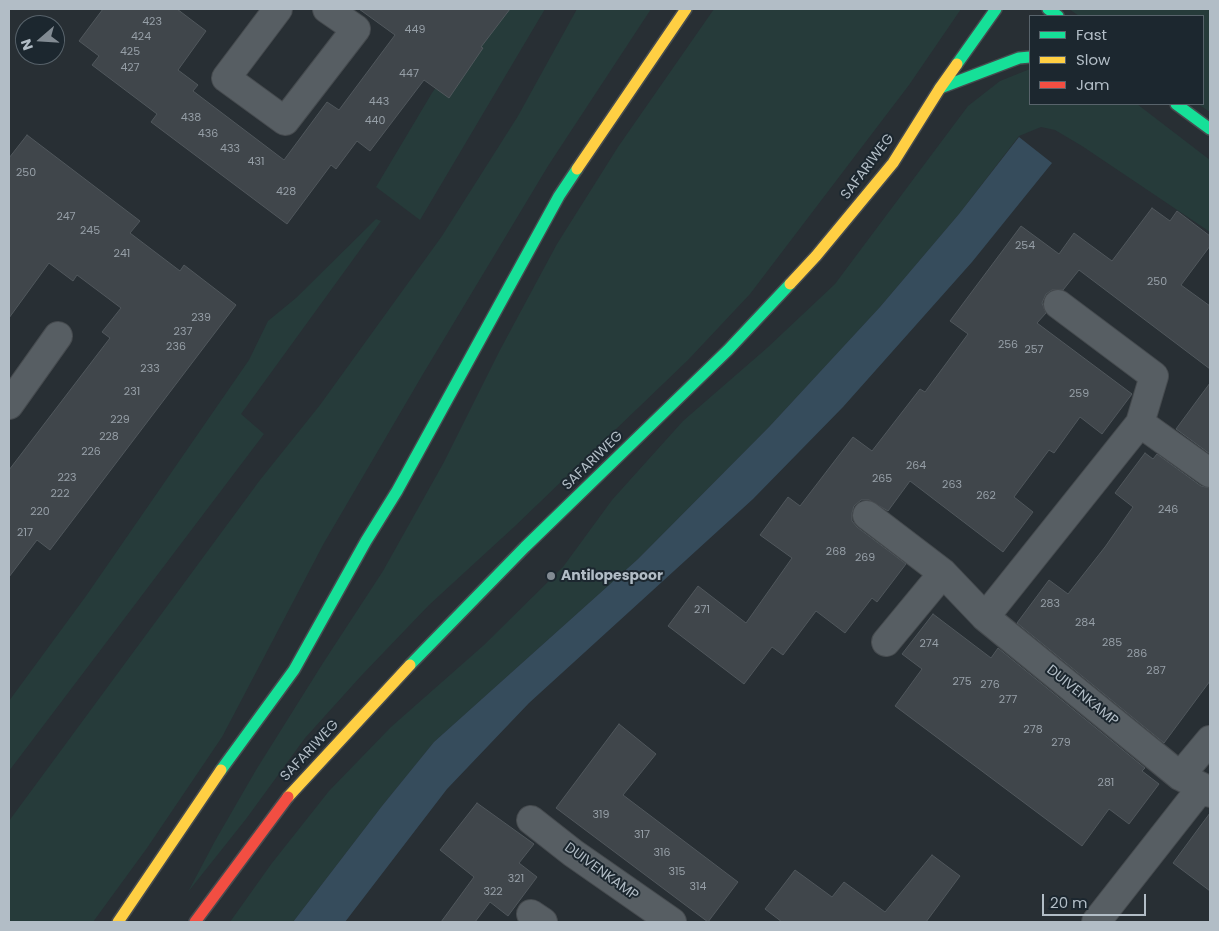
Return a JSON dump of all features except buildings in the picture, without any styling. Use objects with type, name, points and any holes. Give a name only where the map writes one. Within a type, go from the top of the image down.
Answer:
[{"type":"street","points":[[278,9],[226,78],[285,121],[356,29],[327,9]]},
{"type":"street","points":[[118,922],[234,751],[294,670],[396,491],[559,196],[686,9]]},
{"type":"street","name":"SAFARIWEG","points":[[195,922],[287,798],[405,670],[525,547],[728,350],[816,256],[892,163],[940,88],[996,9]]},
{"type":"street","points":[[940,88],[1018,58],[1029,57]]},
{"type":"street","points":[[1177,105],[1210,129]]},
{"type":"street","points":[[985,617],[1140,423],[1154,376],[1058,304]]},
{"type":"street","points":[[9,405],[58,336]]},
{"type":"street","points":[[1140,423],[1210,473]]},
{"type":"street","name":"DUIVENKAMP","points":[[867,515],[943,574],[985,617],[1197,785]]},
{"type":"street","points":[[886,642],[943,574]]},
{"type":"street","points":[[1096,922],[1197,785],[1210,740]]},
{"type":"street","name":"DUIVENKAMP","points":[[531,820],[573,853],[672,922]]},
{"type":"green space","points":[[489,9],[545,9],[420,220],[376,187],[432,93]]},
{"type":"green space","points":[[577,9],[651,9],[548,166],[423,374],[324,543],[222,737],[147,848],[93,922],[9,922],[9,821],[260,480],[320,405],[442,236],[518,116]]},
{"type":"green space","points":[[714,9],[961,9],[909,85],[750,294],[688,360],[514,527],[429,605],[361,676],[305,738],[246,819],[188,892],[256,770],[383,571],[444,462],[500,350],[557,244],[618,147]]},
{"type":"green space","points":[[1069,9],[1210,9],[1210,112],[1200,105],[1204,105],[1204,15],[1078,15]]},
{"type":"green space","points":[[1029,69],[1029,105],[1138,105],[1210,160],[1210,232],[1055,130],[1041,127],[1019,136],[959,214],[880,307],[769,427],[638,559],[434,742],[293,922],[230,922],[272,863],[329,791],[391,727],[484,645],[563,567],[612,500],[683,421],[767,348],[835,284],[968,106],[1000,81]]},
{"type":"green space","points":[[376,219],[381,221],[241,414],[264,434],[9,771],[9,701],[86,596],[249,360],[268,321],[296,298]]},
{"type":"water","points":[[1019,137],[1052,163],[972,262],[843,407],[753,499],[529,703],[447,789],[345,922],[293,922],[434,742],[638,559],[769,427],[880,307],[959,214]]},
{"type":"traffic: fast","points":[[957,64],[996,9]]},
{"type":"traffic: fast","points":[[1048,9],[1057,15]]},
{"type":"traffic: fast","points":[[940,88],[1019,58],[1029,57]]},
{"type":"traffic: fast","points":[[1177,105],[1210,129]]},
{"type":"traffic: fast","points":[[221,770],[294,670],[366,541],[397,491],[559,196],[577,169]]},
{"type":"traffic: fast","points":[[410,665],[525,547],[728,350],[790,284]]},
{"type":"traffic: slow","points":[[577,169],[686,9]]},
{"type":"traffic: slow","points":[[790,284],[816,256],[893,163],[957,64]]},
{"type":"traffic: slow","points":[[288,797],[410,665]]},
{"type":"traffic: slow","points":[[118,922],[221,770]]},
{"type":"traffic: jam","points":[[195,922],[288,797]]},
{"type":"place","name":"Antilopespoor","points":[[551,576]]}]
